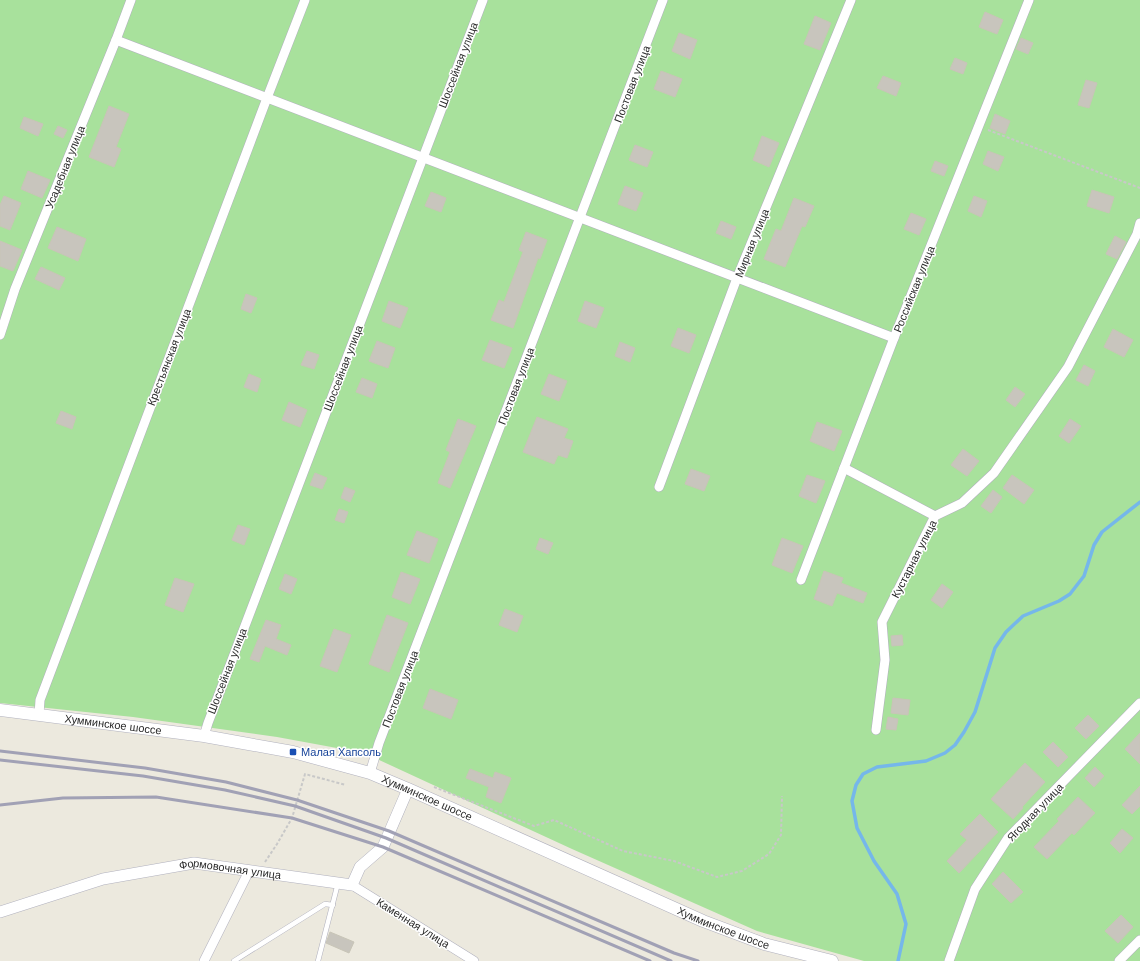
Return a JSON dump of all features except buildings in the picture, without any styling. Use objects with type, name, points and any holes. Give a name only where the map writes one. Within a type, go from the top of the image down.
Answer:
[{"type":"main road","name":"Хумминское шоссе","points":[[0,710],[204,736],[292,752],[370,773],[703,921],[764,944],[832,961]]},
{"type":"street","name":"Усадебная улица","points":[[0,334],[15,289],[131,0]]},
{"type":"street","name":"Крестьянская улица","points":[[39,715],[40,700],[266,98],[305,0]]},
{"type":"street","name":"Шоссейная улица","points":[[204,736],[210,715],[483,0]]},
{"type":"street","name":"Постовая улица","points":[[370,773],[382,736],[663,0]]},
{"type":"street","name":"Мирная улица","points":[[659,488],[737,278],[851,0]]},
{"type":"street","name":"Российская улица","points":[[801,580],[894,338],[1029,0]]},
{"type":"street","points":[[116,40],[894,338]]},
{"type":"street","name":"Кустарная улица","points":[[876,730],[885,660],[882,622],[935,516],[962,503],[994,473],[1068,367],[1136,234],[1140,223]]},
{"type":"street","points":[[844,468],[935,516]]},
{"type":"street","name":"Ягодная улица","points":[[949,961],[975,889],[1008,838],[1140,703]]},
{"type":"street","points":[[352,885],[360,867],[382,847],[408,789]]},
{"type":"street","name":"Формовочная улица","points":[[0,912],[103,879],[194,863],[352,885]]},
{"type":"street","points":[[204,961],[253,871]]},
{"type":"street","name":"Каменная улица","points":[[352,885],[474,961]]},
{"type":"street","points":[[1119,961],[1140,940]]},
{"type":"lane","points":[[318,961],[338,883]]},
{"type":"lane","points":[[234,961],[325,904],[333,905]]},
{"type":"path","points":[[979,126],[1140,188]]},
{"type":"path","points":[[253,871],[277,844],[292,818],[305,774],[346,785]]},
{"type":"path","points":[[432,786],[534,826],[554,820],[623,851],[674,861],[717,877],[742,871],[769,854],[780,836],[782,796]]},
{"type":"green space","points":[[0,0],[1140,0],[1140,961],[864,961],[757,931],[572,849],[364,753],[277,737],[133,717],[0,703]]},
{"type":"waterway","name":"Малая Хапсоль","points":[[898,961],[906,924],[897,894],[874,861],[857,828],[852,801],[856,785],[863,774],[877,767],[926,761],[945,753],[955,745],[975,712],[995,648],[1006,632],[1023,616],[1059,601],[1070,594],[1084,576],[1094,545],[1102,532],[1140,502]]},
{"type":"railway","points":[[0,751],[145,768],[226,782],[297,800],[389,831],[674,953],[698,961]]},
{"type":"railway","points":[[0,760],[143,776],[225,790],[295,806],[386,838],[671,961]]},
{"type":"railway","points":[[0,805],[63,798],[156,797],[292,818],[383,847],[650,961]]},
{"type":"place","name":"Малая Хапсоль","points":[[293,752]]}]
